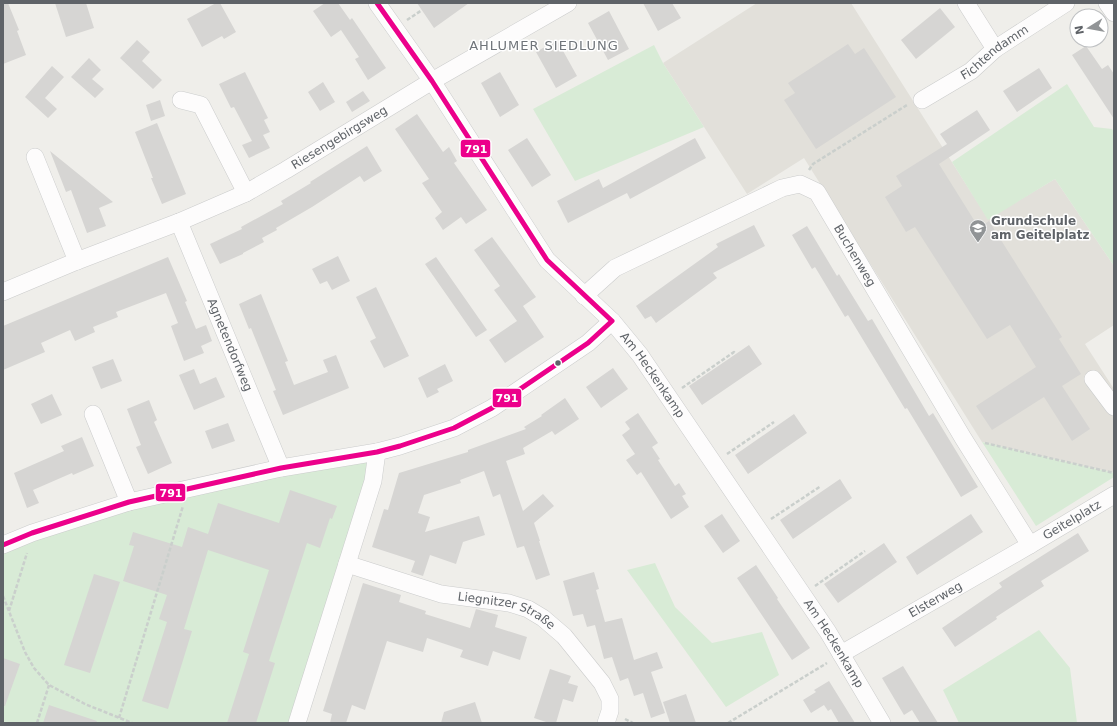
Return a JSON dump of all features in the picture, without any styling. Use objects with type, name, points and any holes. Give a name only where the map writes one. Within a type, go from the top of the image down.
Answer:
[{"type":"street","name":"Am Heckenkamp","points":[[376,3],[432,81],[547,260],[612,322],[640,356],[803,594],[828,632],[882,723]]},
{"type":"street","name":"Riesengebirgsweg","points":[[3,292],[77,261],[179,222],[246,193],[432,81],[568,3]]},
{"type":"street","points":[[966,3],[995,49]]},
{"type":"street","name":"Fichtendamm","points":[[922,100],[971,71],[995,49],[1066,3]]},
{"type":"street","points":[[1107,3],[1114,13]]},
{"type":"street","points":[[181,100],[201,105],[246,193]]},
{"type":"street","points":[[35,157],[77,261]]},
{"type":"street","points":[[584,296],[615,268],[782,188],[800,184]]},
{"type":"street","name":"Buchenweg","points":[[800,184],[817,192],[963,438],[1030,545]]},
{"type":"street","name":"Agnetendorfweg","points":[[179,222],[281,468]]},
{"type":"street","points":[[3,545],[129,502],[281,468],[377,452],[454,428],[492,408],[588,343],[612,322]]},
{"type":"street","points":[[1093,379],[1114,407]]},
{"type":"street","points":[[93,414],[129,502]]},
{"type":"street","points":[[297,723],[373,481],[377,452]]},
{"type":"street","name":"Geitelplatz","points":[[1030,545],[1114,495]]},
{"type":"street","name":"Elsterweg","points":[[841,654],[1030,545]]},
{"type":"street","name":"Liegnitzer Straße","points":[[347,564],[441,594],[509,603],[528,609],[543,618],[564,636],[602,683],[610,699],[610,712],[606,723]]},
{"type":"path","points":[[800,184],[813,164],[905,105],[922,100]]},
{"type":"path","points":[[669,398],[734,352],[736,354]]},
{"type":"path","points":[[714,464],[774,422]]},
{"type":"path","points":[[963,438],[1114,473]]},
{"type":"path","points":[[758,528],[821,486]]},
{"type":"path","points":[[119,718],[189,488]]},
{"type":"path","points":[[9,612],[32,534]]},
{"type":"path","points":[[803,594],[864,552]]},
{"type":"path","points":[[3,596],[25,652],[34,668],[48,684],[85,704],[132,723]]},
{"type":"path","points":[[728,723],[841,654]]},
{"type":"path","points":[[37,723],[48,684]]},
{"type":"shaded area","name":"Grundschule am Geitelplatz","points":[[757,3],[851,3],[988,219],[1055,179],[1114,266],[1114,325],[1085,344],[1114,389],[1114,473],[982,442],[804,158],[747,194],[663,63]]},
{"type":"green space","points":[[654,45],[663,63],[704,127],[575,181],[533,109]]},
{"type":"green space","points":[[1067,84],[1094,127],[1112,129],[1114,132],[1114,266],[1055,179],[988,220],[952,162]]},
{"type":"green space","points":[[982,442],[1114,473],[1114,477],[1036,526]]},
{"type":"green space","points":[[369,460],[369,489],[297,723],[3,723],[3,547],[191,491]]},
{"type":"green space","points":[[655,563],[675,607],[712,643],[762,632],[779,675],[726,707],[627,570]]},
{"type":"green space","points":[[1039,630],[1070,668],[1077,723],[959,723],[943,690]]},
{"type":"building","points":[[3,3],[8,3],[19,30],[17,31],[26,55],[3,64]]},
{"type":"building","points":[[55,3],[86,3],[94,28],[66,37]]},
{"type":"building","points":[[216,3],[220,3],[236,32],[224,39],[222,36],[202,47],[187,19]]},
{"type":"building","points":[[325,3],[338,3],[350,20],[352,18],[386,68],[368,80],[355,59],[359,57],[341,30],[331,37],[313,11]]},
{"type":"building","points":[[417,3],[469,3],[434,28]]},
{"type":"building","points":[[643,3],[672,3],[681,18],[658,31]]},
{"type":"building","points":[[940,8],[955,27],[916,59],[901,40]]},
{"type":"building","points":[[609,11],[629,49],[608,60],[588,23]]},
{"type":"building","points":[[137,40],[150,52],[142,61],[162,80],[153,89],[120,58]]},
{"type":"building","points":[[557,40],[577,76],[556,88],[536,52]]},
{"type":"building","points":[[848,44],[855,54],[864,48],[896,97],[816,149],[784,100],[795,93],[788,83]]},
{"type":"building","points":[[1083,48],[1087,48],[1102,69],[1108,65],[1114,74],[1114,119],[1072,55]]},
{"type":"building","points":[[89,58],[101,70],[92,79],[104,89],[95,98],[71,77]]},
{"type":"building","points":[[52,66],[64,77],[45,98],[57,109],[48,118],[25,97]]},
{"type":"building","points":[[1039,68],[1052,88],[1017,112],[1003,91]]},
{"type":"building","points":[[245,72],[268,118],[264,120],[270,132],[263,135],[270,148],[249,158],[242,145],[252,141],[234,107],[231,108],[219,84]]},
{"type":"building","points":[[500,72],[519,105],[500,117],[481,83]]},
{"type":"building","points":[[323,82],[335,102],[320,111],[308,92]]},
{"type":"building","points":[[363,91],[370,101],[352,112],[346,102]]},
{"type":"building","points":[[160,100],[165,116],[151,121],[146,105]]},
{"type":"building","points":[[977,110],[990,130],[939,164],[979,228],[989,221],[1062,337],[1059,339],[1081,374],[1062,386],[1090,429],[1072,441],[1044,397],[992,430],[976,406],[1036,367],[1010,325],[987,339],[915,227],[906,232],[885,197],[902,186],[896,176],[947,144],[940,134]]},
{"type":"building","points":[[417,114],[443,152],[449,147],[457,161],[454,163],[487,210],[466,224],[461,217],[443,230],[435,218],[442,212],[422,183],[429,179],[395,129]]},
{"type":"building","points":[[157,123],[186,194],[162,204],[135,132]]},
{"type":"building","points":[[527,138],[551,175],[532,187],[508,150]]},
{"type":"building","points":[[695,138],[706,158],[630,199],[627,193],[568,223],[557,201],[599,179],[603,188]]},
{"type":"building","points":[[367,146],[382,171],[364,182],[360,176],[276,228],[277,230],[262,238],[264,242],[243,254],[220,264],[210,244],[242,229],[241,227],[283,204],[281,201]]},
{"type":"building","points":[[50,151],[113,202],[99,208],[106,226],[87,233],[71,190],[66,192]]},
{"type":"building","points":[[754,225],[765,246],[713,273],[717,278],[656,323],[651,316],[645,319],[636,306],[718,247],[716,244]]},
{"type":"building","points":[[807,226],[837,276],[839,274],[868,321],[872,319],[929,416],[933,413],[978,487],[961,497],[848,315],[845,317],[815,267],[812,269],[792,235]]},
{"type":"building","points":[[492,237],[536,297],[523,306],[544,337],[505,363],[489,340],[517,321],[494,290],[500,286],[474,250]]},
{"type":"building","points":[[338,256],[350,281],[332,290],[327,281],[320,284],[312,269]]},
{"type":"building","points":[[168,257],[187,301],[185,302],[196,329],[206,325],[212,341],[201,346],[204,353],[184,361],[171,326],[178,323],[166,293],[116,312],[118,317],[93,327],[95,332],[75,341],[70,330],[41,343],[45,352],[3,370],[3,326]]},
{"type":"building","points":[[436,257],[487,330],[476,337],[425,264]]},
{"type":"building","points":[[376,287],[409,356],[384,368],[370,341],[376,338],[356,297]]},
{"type":"building","points":[[261,294],[288,361],[285,362],[294,385],[328,372],[323,360],[336,355],[349,388],[283,415],[273,391],[276,390],[251,328],[249,329],[239,304]]},
{"type":"building","points":[[749,345],[762,364],[702,405],[689,386]]},
{"type":"building","points":[[113,359],[122,381],[101,389],[92,367]]},
{"type":"building","points":[[445,364],[453,381],[437,389],[439,392],[427,398],[418,378]]},
{"type":"building","points":[[613,368],[628,389],[601,408],[586,387]]},
{"type":"building","points":[[194,369],[200,384],[216,377],[225,397],[194,410],[179,375]]},
{"type":"building","points":[[52,394],[62,415],[41,424],[31,404]]},
{"type":"building","points":[[565,398],[579,419],[555,435],[552,431],[523,448],[525,454],[506,461],[523,511],[543,494],[554,506],[534,523],[550,575],[536,580],[524,546],[517,548],[500,494],[493,497],[484,471],[460,480],[461,483],[424,495],[418,513],[430,517],[425,532],[479,516],[485,535],[463,542],[456,564],[430,555],[423,576],[411,572],[415,561],[372,547],[384,509],[388,510],[399,473],[468,452],[468,450],[526,429],[524,427],[542,416],[541,415]]},
{"type":"building","points":[[149,400],[157,420],[154,422],[172,463],[148,474],[136,447],[141,445],[127,409]]},
{"type":"building","points":[[638,413],[658,443],[652,447],[660,459],[658,460],[675,486],[679,483],[686,494],[682,496],[689,507],[671,519],[641,472],[637,475],[626,460],[635,454],[622,435],[630,429],[625,422]]},
{"type":"building","points":[[794,414],[807,433],[748,474],[735,455]]},
{"type":"building","points":[[228,423],[235,441],[212,449],[205,431]]},
{"type":"building","points":[[82,437],[94,466],[73,475],[72,473],[33,490],[39,503],[27,508],[14,473],[64,451],[61,446]]},
{"type":"building","points":[[840,479],[852,498],[793,539],[780,520]]},
{"type":"building","points":[[290,490],[337,506],[332,519],[330,518],[320,548],[307,543],[269,661],[275,663],[256,723],[227,723],[249,654],[243,652],[269,570],[208,550],[184,629],[192,631],[168,709],[142,701],[167,622],[159,619],[167,595],[123,581],[134,546],[129,545],[133,532],[182,547],[188,527],[208,534],[218,503],[279,523]]},
{"type":"building","points":[[722,514],[740,541],[723,553],[704,526]]},
{"type":"building","points":[[971,514],[983,532],[917,575],[906,557]]},
{"type":"building","points":[[1078,533],[1089,551],[1041,581],[1044,586],[996,617],[997,619],[955,647],[942,628],[1002,587],[999,583]]},
{"type":"building","points":[[884,543],[897,562],[838,603],[824,584]]},
{"type":"building","points":[[756,565],[810,648],[792,660],[737,578]]},
{"type":"building","points":[[594,572],[599,589],[596,590],[605,622],[622,618],[634,660],[657,652],[663,668],[651,672],[665,713],[651,718],[643,693],[634,696],[628,678],[620,681],[612,657],[604,659],[595,625],[587,627],[583,614],[573,616],[563,581]]},
{"type":"building","points":[[94,574],[120,582],[90,673],[64,665]]},
{"type":"building","points":[[363,583],[401,595],[399,602],[426,611],[425,614],[470,628],[476,609],[498,615],[495,627],[527,637],[520,660],[493,651],[488,666],[460,657],[463,650],[427,638],[423,652],[387,641],[365,710],[352,705],[346,723],[330,723],[332,714],[323,711]]},
{"type":"building","points":[[3,658],[20,664],[5,706],[3,706]]},
{"type":"building","points":[[903,666],[938,723],[920,723],[912,710],[904,715],[882,678]]},
{"type":"building","points":[[550,669],[571,676],[568,683],[578,686],[573,702],[563,699],[556,723],[549,723],[534,718]]},
{"type":"building","points":[[829,681],[855,723],[839,723],[831,709],[828,711],[824,705],[811,713],[803,700],[816,692],[814,690]]},
{"type":"building","points":[[686,694],[696,723],[670,723],[663,702]]},
{"type":"building","points":[[475,702],[482,723],[441,723],[444,712]]},
{"type":"building","points":[[49,705],[97,721],[96,723],[43,723]]},
{"type":"transit line","name":"791","points":[[3,545],[32,533],[129,502],[281,468],[377,452],[454,428],[492,408],[588,343],[612,321],[547,260],[432,81],[377,3]]},
{"type":"place","name":"Grundschule am Geitelplatz","points":[[978,243]]},
{"type":"district","name":"AHLUMER SIEDLUNG","points":[[544,45]]}]
